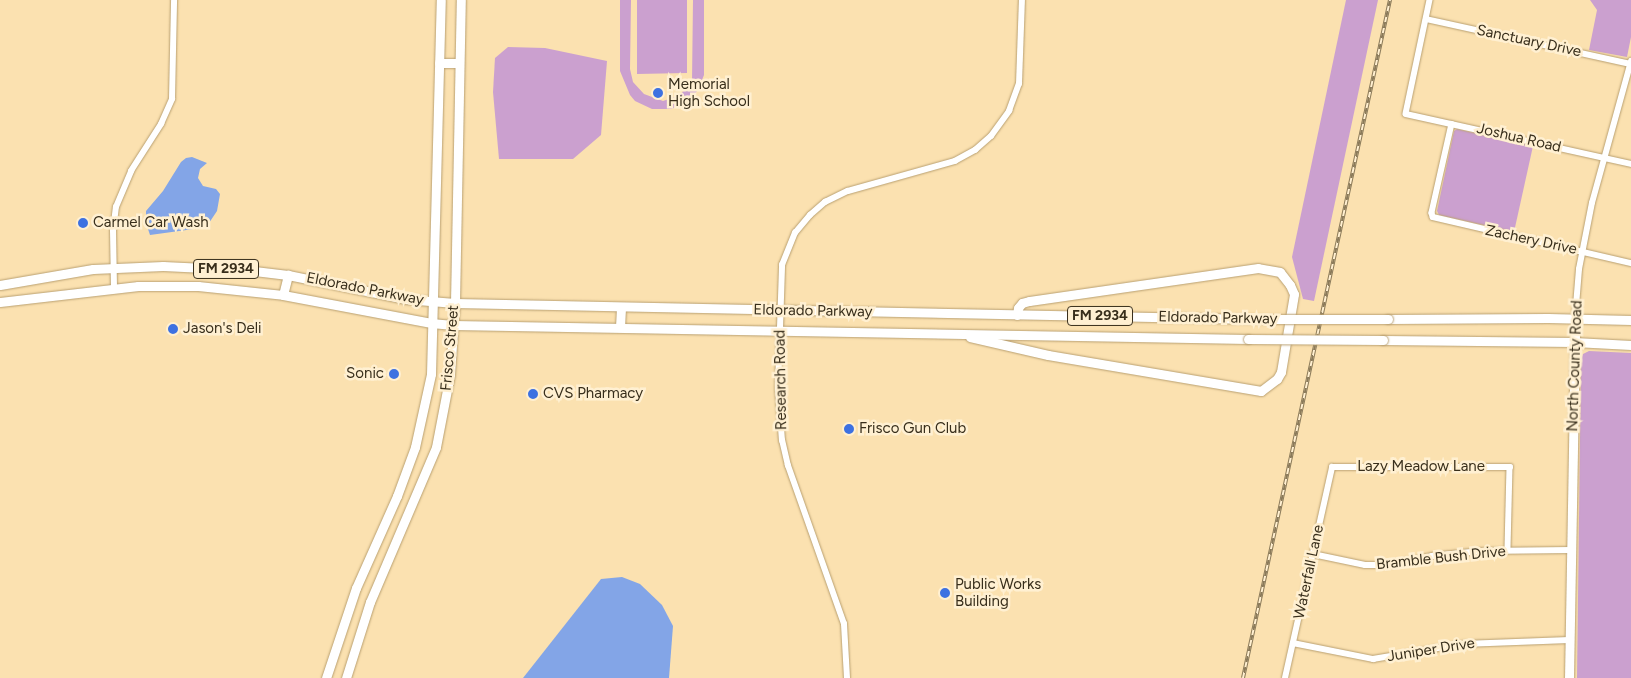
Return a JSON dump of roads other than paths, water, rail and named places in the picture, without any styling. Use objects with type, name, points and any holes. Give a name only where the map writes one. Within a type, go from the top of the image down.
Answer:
[{"type":"main road","name":"Frisco Street","points":[[327,678],[356,588],[397,496],[415,447],[431,374],[441,0]]},
{"type":"main road","name":"Frisco Street","points":[[346,678],[370,602],[436,447],[450,374],[455,303],[461,0]]},
{"type":"main road","points":[[440,63],[459,63]]},
{"type":"main road","name":"Eldorado Parkway","points":[[0,285],[56,274],[114,267],[203,268],[288,275],[397,298],[455,303],[779,311],[1255,319],[1575,318],[1631,320]]},
{"type":"main road","points":[[944,332],[1048,355],[1260,391],[1277,380],[1280,372],[1294,294],[1280,272],[1258,268],[1029,301],[1022,303],[1018,308],[1017,315]]},
{"type":"main road","points":[[283,295],[288,275]]},
{"type":"main road","name":"Eldorado Parkway","points":[[0,302],[114,288],[198,286],[283,295],[431,323],[453,325],[620,326],[1248,339],[1574,342],[1631,345]]},
{"type":"main road","points":[[620,307],[620,326]]},
{"type":"main road","name":"North County Road","points":[[1569,678],[1575,318]]},
{"type":"street","points":[[114,288],[113,225],[118,201],[142,150],[162,124],[172,99],[174,0]]},
{"type":"street","name":"Research Road","points":[[847,678],[844,624],[788,466],[782,441],[778,388],[780,275],[786,253],[801,224],[817,208],[848,191],[955,161],[975,150],[998,128],[1009,111],[1019,84],[1022,0]]},
{"type":"street","points":[[1426,19],[1430,0]]},
{"type":"street","name":"Sanctuary Drive","points":[[1426,19],[1631,63]]},
{"type":"street","name":"Joshua Road","points":[[1426,19],[1406,114],[1631,164]]},
{"type":"street","name":"North County Road","points":[[1575,318],[1577,283],[1582,251],[1631,63]]},
{"type":"street","name":"Zachery Drive","points":[[1452,124],[1432,215],[1436,219],[1631,263]]},
{"type":"street","name":"Lazy Meadow Lane","points":[[1332,467],[1510,467],[1508,550]]},
{"type":"street","name":"Waterfall Lane","points":[[1285,678],[1332,467]]},
{"type":"street","name":"Bramble Bush Drive","points":[[1313,554],[1365,565],[1387,565],[1432,556],[1508,550],[1571,550]]},
{"type":"street","name":"Juniper Drive","points":[[1293,643],[1374,659],[1462,644],[1569,640]]},
{"type":"water","points":[[192,157],[207,163],[200,169],[198,178],[203,186],[216,189],[220,194],[217,211],[209,223],[201,228],[150,235],[146,223],[146,211],[163,191],[181,162],[186,158]]},
{"type":"water","points":[[622,577],[640,584],[662,605],[673,626],[669,678],[523,678],[601,579]]},
{"type":"railway","points":[[1243,678],[1390,0]]},
{"type":"place","name":"Memorial High School","points":[[658,93]]},
{"type":"place","name":"Carmel Car Wash","points":[[83,223]]},
{"type":"place","name":"Jason's Deli","points":[[173,329]]},
{"type":"place","name":"Sonic","points":[[394,374]]},
{"type":"place","name":"CVS Pharmacy","points":[[533,394]]},
{"type":"place","name":"Frisco Gun Club","points":[[849,429]]},
{"type":"place","name":"Public Works Building","points":[[945,593]]}]
